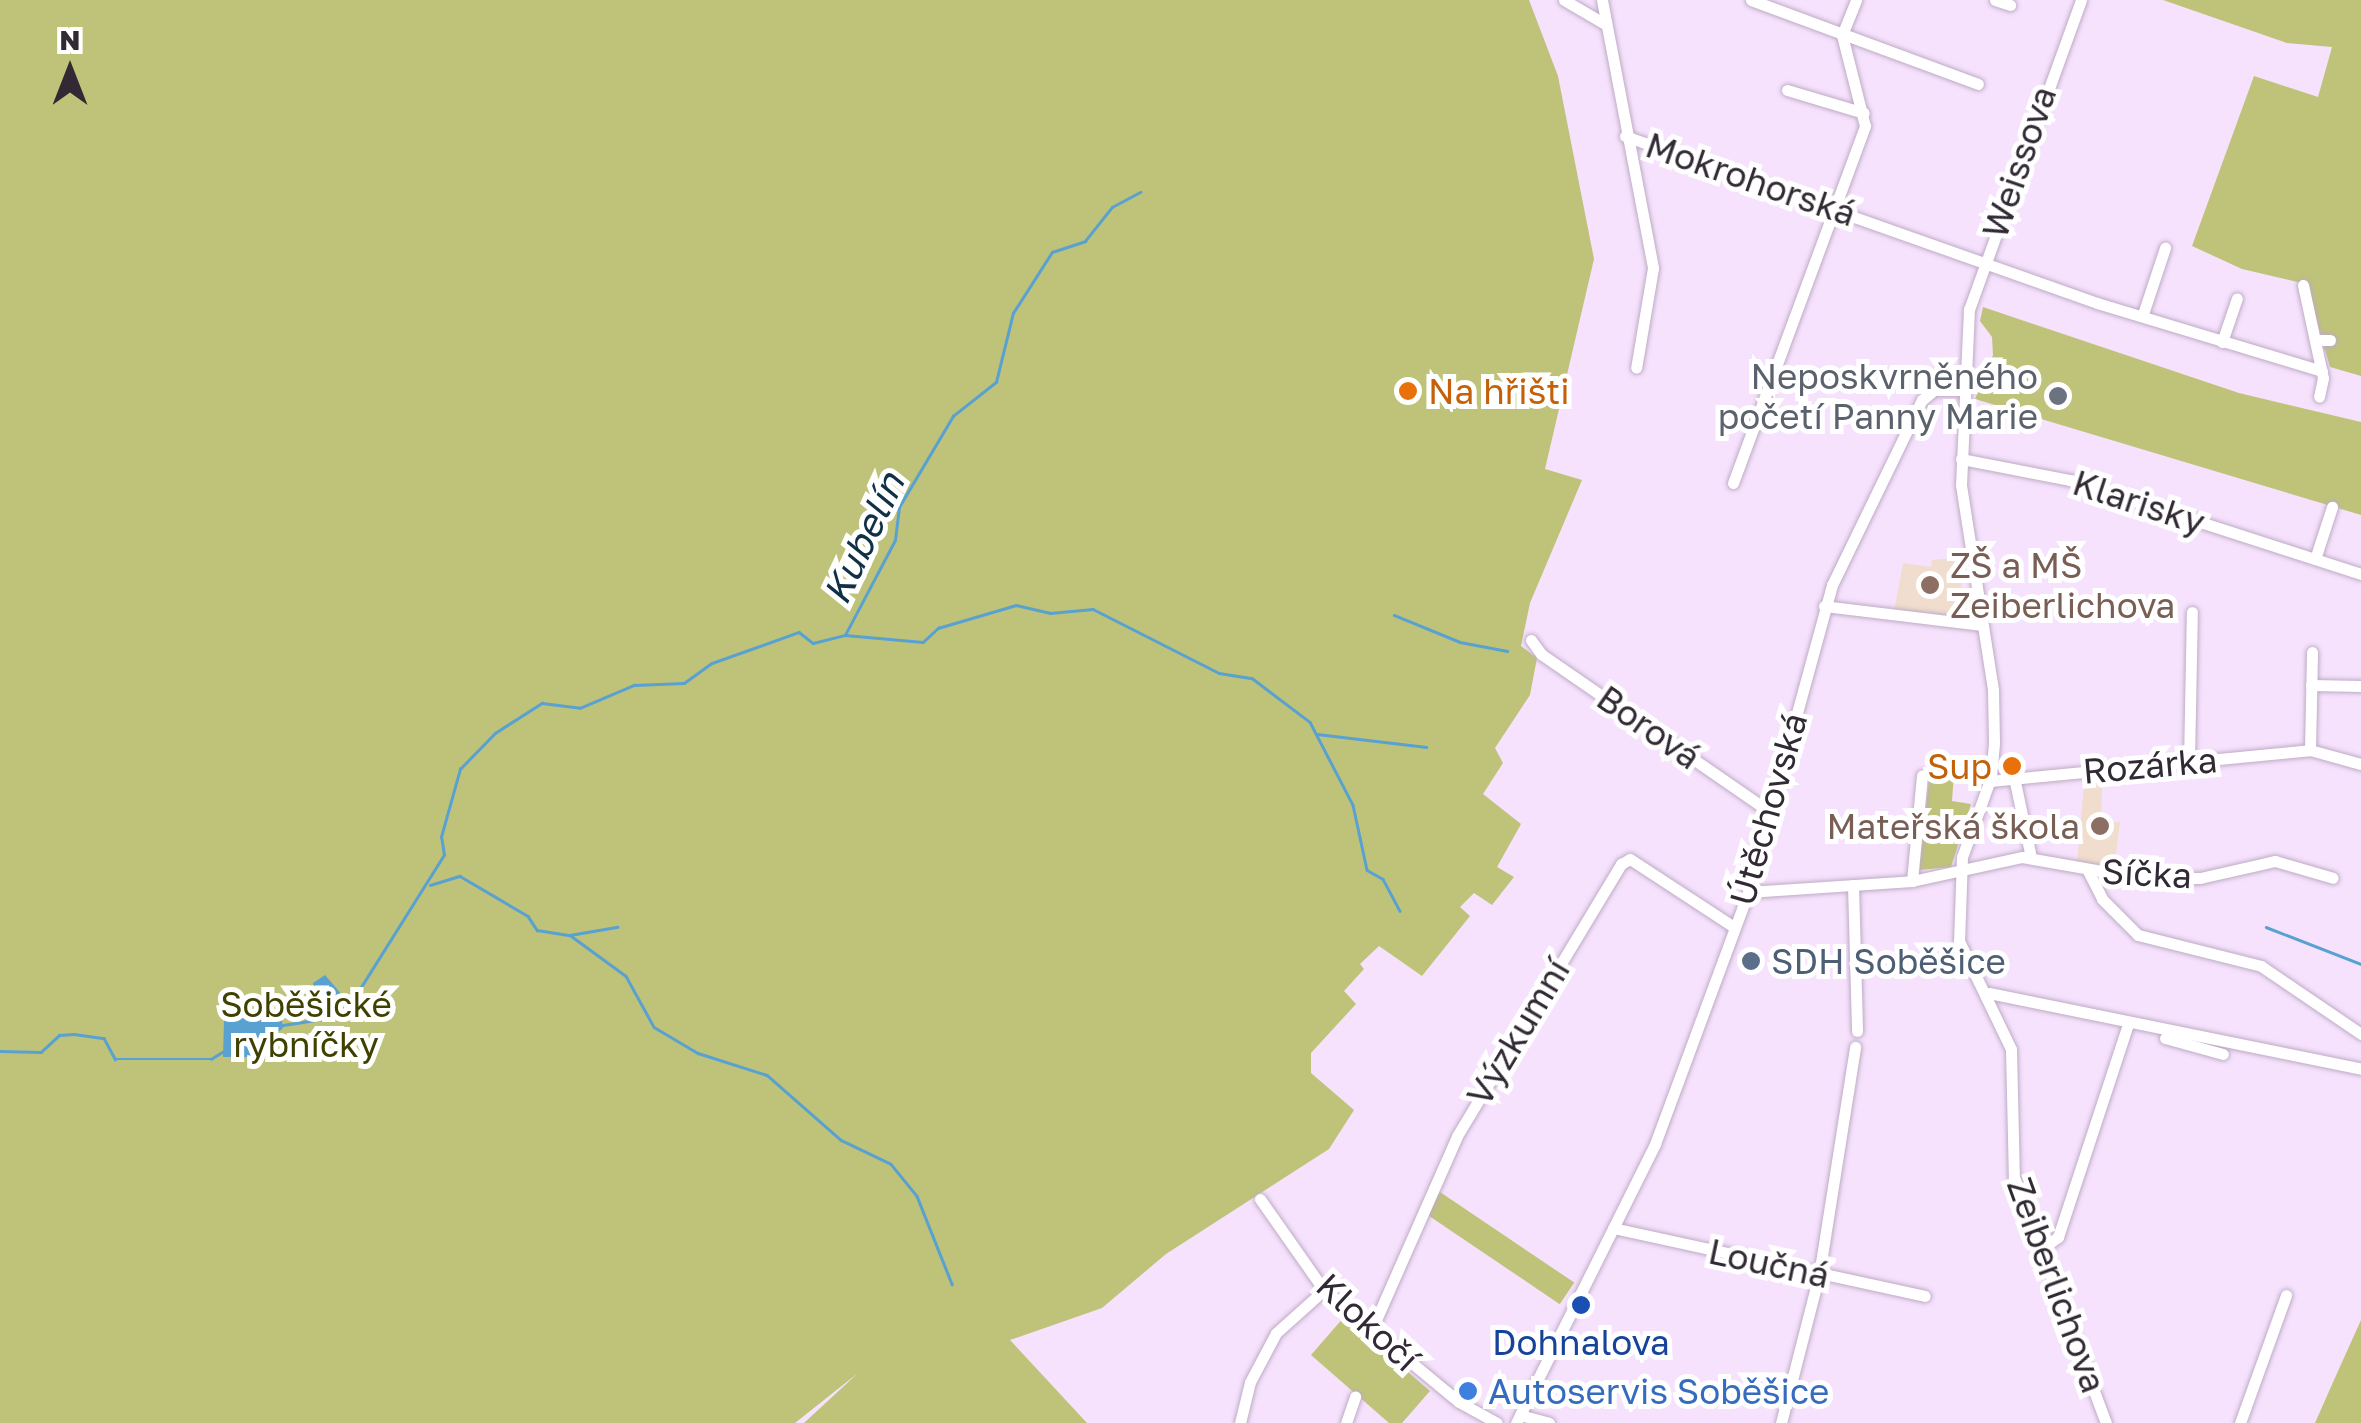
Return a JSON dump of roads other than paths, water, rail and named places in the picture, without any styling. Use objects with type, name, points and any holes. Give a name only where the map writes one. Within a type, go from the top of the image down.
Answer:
[{"type":"street","points":[[1564,0],[1605,24]]},
{"type":"street","name":"Mokrohorská","points":[[1602,0],[1624,136],[1984,262],[2222,342],[2322,371]]},
{"type":"street","points":[[1752,0],[1978,84]]},
{"type":"street","points":[[1733,483],[1865,126],[1842,35],[1856,0]]},
{"type":"street","points":[[1995,0],[2010,5]]},
{"type":"street","name":"Weissova","points":[[1968,328],[1984,262],[2081,0]]},
{"type":"street","points":[[1788,90],[1864,113]]},
{"type":"street","points":[[1624,136],[1653,268],[1636,368]]},
{"type":"street","points":[[2143,314],[2165,248]]},
{"type":"street","points":[[2303,285],[2322,371],[2319,398]]},
{"type":"street","points":[[2222,342],[2237,298]]},
{"type":"street","name":"Zeiberlichova","points":[[1968,328],[1961,459],[1963,528],[1993,690],[1990,781],[1960,872],[1959,941],[1989,992],[2011,1049],[2014,1177],[2038,1252],[2106,1423]]},
{"type":"street","points":[[2315,340],[2330,340]]},
{"type":"street","name":"Útěchovská","points":[[1518,1419],[1656,1144],[1748,892],[1824,606],[1922,400],[1934,390],[1964,390]]},
{"type":"street","name":"Klarisky","points":[[1961,459],[2070,480],[2361,574]]},
{"type":"street","points":[[2315,559],[2332,507]]},
{"type":"street","points":[[1824,606],[1980,625]]},
{"type":"street","points":[[2189,762],[2192,612]]},
{"type":"street","name":"Borová","points":[[1531,640],[1541,654],[1770,812]]},
{"type":"street","points":[[2310,750],[2312,652]]},
{"type":"street","points":[[2311,685],[2361,686]]},
{"type":"street","name":"Rozárka","points":[[1990,781],[2015,782],[2310,750],[2361,764]]},
{"type":"street","points":[[1912,881],[1922,775]]},
{"type":"street","points":[[2015,782],[2031,857]]},
{"type":"street","name":"Síčka","points":[[1748,892],[1912,881],[2031,857],[2088,871],[2175,879],[2275,861],[2333,878]]},
{"type":"street","name":"Výzkumní","points":[[1372,1329],[1458,1136],[1621,864],[1630,859],[1734,927]]},
{"type":"street","points":[[2088,871],[2102,899],[2138,936],[2261,966],[2361,1034]]},
{"type":"street","points":[[1853,885],[1857,1031]]},
{"type":"street","points":[[1989,992],[2128,1024],[2361,1069]]},
{"type":"street","points":[[2038,1252],[2058,1237],[2128,1024]]},
{"type":"street","points":[[2148,1028],[2157,1036],[2223,1054]]},
{"type":"street","points":[[1781,1423],[1819,1275],[1855,1046]]},
{"type":"street","name":"Klokočí","points":[[1260,1199],[1324,1290],[1459,1402],[1497,1423]]},
{"type":"street","name":"Loučná","points":[[1613,1228],[1925,1296]]},
{"type":"street","points":[[1240,1423],[1250,1382],[1276,1333],[1324,1290]]},
{"type":"street","points":[[2240,1423],[2286,1295]]},
{"type":"street","points":[[1346,1423],[1356,1398]]},
{"type":"street","points":[[1518,1419],[1549,1423]]},
{"type":"water","points":[[325,975],[355,1010],[342,1022],[326,1012],[315,994],[313,983]]},
{"type":"water","points":[[252,1010],[281,1013],[283,1028],[250,1057],[223,1057],[224,1020]]},
{"type":"waterway","name":"Kubelín","points":[[351,1003],[444,855],[441,837],[460,769],[495,733],[542,703],[580,708],[634,685],[684,683],[712,663],[799,632],[813,643],[845,635],[895,540],[899,507],[953,416],[996,382],[1013,313],[1052,252],[1085,241],[1112,207],[1140,192]]},
{"type":"waterway","points":[[845,635],[923,642],[938,628],[1016,605],[1050,613],[1093,609],[1219,673],[1252,678],[1310,722],[1353,805],[1367,870],[1383,879],[1400,911]]},
{"type":"waterway","points":[[1394,615],[1460,642],[1507,651]]},
{"type":"waterway","points":[[1317,734],[1426,747]]},
{"type":"waterway","points":[[430,885],[460,876],[528,916],[537,930],[570,935],[626,976],[654,1027],[698,1053],[767,1075],[841,1140],[891,1164],[917,1196],[952,1284]]},
{"type":"waterway","points":[[570,935],[617,927]]},
{"type":"waterway","points":[[2266,927],[2361,964]]},
{"type":"waterway","name":"Kubelín","points":[[283,1025],[335,1017]]},
{"type":"waterway","name":"Kubelín","points":[[0,1051],[41,1052],[59,1035],[74,1034],[104,1038],[115,1059],[211,1059],[222,1052]]},
{"type":"place","name":"Na hřišti","points":[[1408,391]]},
{"type":"place","name":"Neposkvrněného početí Panny Marie","points":[[2058,396]]},
{"type":"place","name":"ZŠ a MŠ Zeiberlichova","points":[[1930,585]]},
{"type":"place","name":"Sup","points":[[2012,766]]},
{"type":"place","name":"Mateřská škola","points":[[2100,826]]},
{"type":"place","name":"SDH Soběšice","points":[[1751,961]]},
{"type":"place","name":"Dohnalova","points":[[1581,1305]]},
{"type":"place","name":"Autoservis Soběšice","points":[[1468,1391]]},
{"type":"park label","name":"Soběšické rybníčky","points":[[306,1024]]}]
